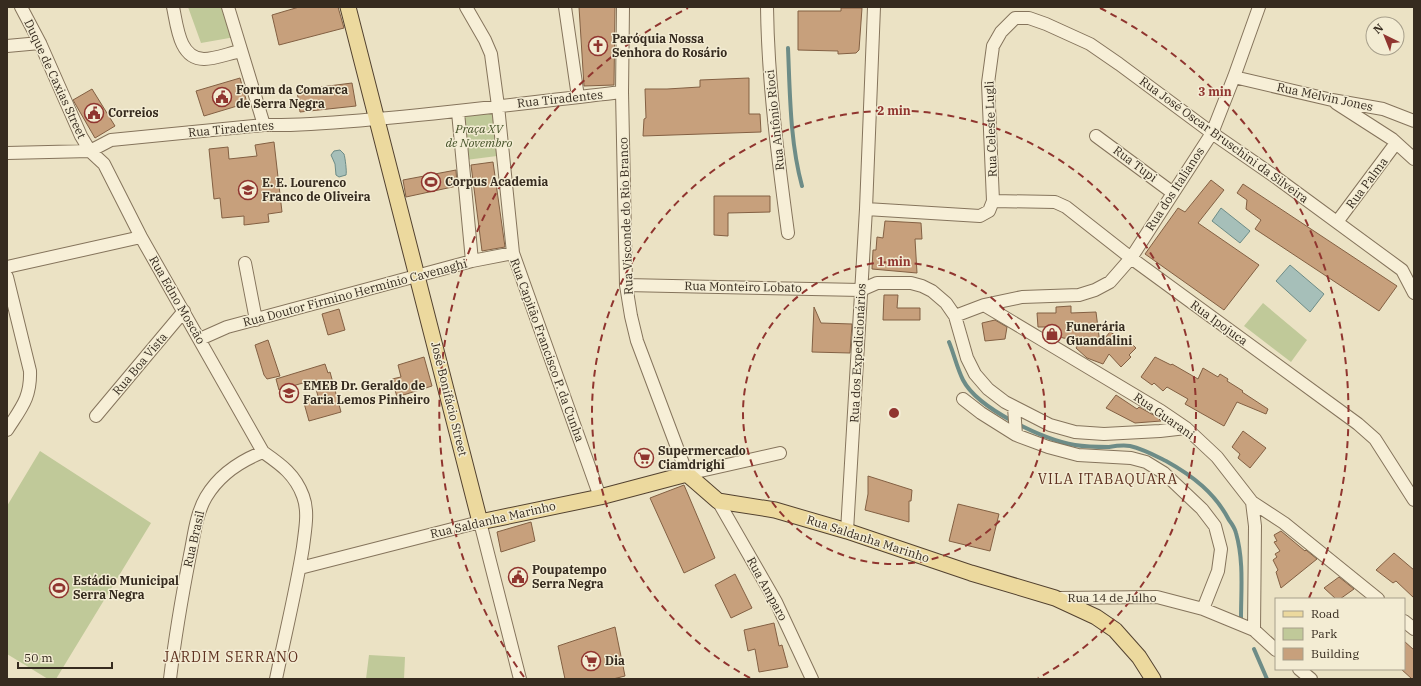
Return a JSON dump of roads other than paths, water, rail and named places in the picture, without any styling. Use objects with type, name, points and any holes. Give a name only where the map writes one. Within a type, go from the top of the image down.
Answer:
[{"type":"main road","name":"José Bonifácio Street","points":[[348,7],[480,522]]},
{"type":"main road","name":"Rua Saldanha Marinho","points":[[480,522],[600,497],[687,474]]},
{"type":"main road","points":[[687,474],[718,501]]},
{"type":"main road","name":"Rua Saldanha Marinho","points":[[718,501],[775,510],[847,531],[971,573],[1054,598],[1096,617],[1115,630],[1139,657],[1153,679]]},
{"type":"street","name":"Duque de Caxias Street","points":[[21,7],[40,43],[90,151]]},
{"type":"street","points":[[173,7],[181,40],[191,55],[196,58],[205,59],[241,50]]},
{"type":"street","points":[[228,7],[264,125]]},
{"type":"street","name":"Rua Capitão Francisco P. da Cunha","points":[[466,7],[485,40],[491,54],[498,106],[512,253],[600,497]]},
{"type":"street","points":[[565,7],[578,97]]},
{"type":"street","name":"Rua Visconde do Rio Branco","points":[[623,7],[622,92],[626,285],[637,341],[687,474]]},
{"type":"street","name":"Rua Antônio Rioci","points":[[767,7],[767,39],[774,126],[788,234]]},
{"type":"street","name":"Rua dos Expedicionários","points":[[847,531],[866,209],[874,7]]},
{"type":"street","name":"Rua dos Italianos","points":[[955,316],[984,305],[1022,297],[1079,295],[1095,290],[1110,282],[1131,258],[1212,133],[1259,7]]},
{"type":"street","name":"Rua José Oscar Bruschini da Silveira","points":[[1015,18],[1029,18],[1090,44],[1402,270],[1414,293]]},
{"type":"street","name":"Rua Celeste Lugli","points":[[993,201],[988,83],[993,46],[1001,32],[1015,18]]},
{"type":"street","points":[[7,46],[40,43]]},
{"type":"street","name":"Rua Melvin Jones","points":[[1234,77],[1332,100],[1383,110],[1414,121]]},
{"type":"street","name":"Rua Tiradentes","points":[[7,153],[90,151],[111,140],[264,125],[286,126],[458,112],[622,92]]},
{"type":"street","points":[[1332,100],[1396,143],[1414,159]]},
{"type":"street","points":[[458,112],[472,261]]},
{"type":"street","name":"Rua Tupi","points":[[1096,136],[1173,193]]},
{"type":"street","name":"Rua Palma","points":[[1337,222],[1396,143]]},
{"type":"street","name":"Rua Edno Moscão","points":[[90,151],[104,164],[141,237],[263,452]]},
{"type":"street","points":[[866,209],[980,216],[989,211],[993,201]]},
{"type":"street","name":"Rua Ipojuca","points":[[993,201],[1055,202],[1060,204],[1131,258],[1358,424],[1375,440],[1414,500]]},
{"type":"street","points":[[7,267],[141,237]]},
{"type":"street","name":"Rua Doutor Firmino Hermínio Cavenaghi","points":[[200,339],[227,327],[472,261],[512,253]]},
{"type":"street","points":[[245,262],[256,320]]},
{"type":"street","points":[[1402,270],[1414,276]]},
{"type":"street","points":[[7,277],[30,371],[30,385],[27,398],[7,430]]},
{"type":"street","points":[[861,290],[877,283],[911,284],[922,286],[932,291],[946,303],[955,316],[967,358],[975,374],[988,389],[1014,410],[1050,425],[1075,432],[1104,434],[1160,432],[1186,428]]},
{"type":"street","name":"Rua Monteiro Lobato","points":[[626,285],[861,290]]},
{"type":"street","name":"Rua Guarani","points":[[984,305],[1161,411],[1186,428],[1217,457],[1252,502],[1284,523],[1377,598]]},
{"type":"street","name":"Rua Boa Vista","points":[[96,416],[184,311]]},
{"type":"street","points":[[963,399],[981,413],[1016,433],[1048,447],[1078,455],[1136,459],[1146,462],[1164,473],[1202,509],[1215,526],[1221,549],[1218,571],[1203,609]]},
{"type":"street","points":[[1014,410],[1016,433]]},
{"type":"street","points":[[263,452],[284,467],[295,481],[303,496],[307,517],[300,568],[276,679]]},
{"type":"street","name":"Rua Brasil","points":[[170,679],[179,611],[198,515],[206,496],[222,476],[245,459],[263,452]]},
{"type":"street","name":"Rua Saldanha Marinho","points":[[687,474],[780,453]]},
{"type":"street","name":"Rua Amparo","points":[[718,501],[776,602],[812,679]]},
{"type":"street","points":[[1252,502],[1255,526],[1254,630]]},
{"type":"street","name":"Rua Saldanha Marinho","points":[[300,568],[480,522]]},
{"type":"street","name":"José Bonifácio Street","points":[[480,522],[520,679]]},
{"type":"street","name":"Rua 14 de Julho","points":[[1054,598],[1157,597],[1203,609],[1254,630],[1275,649]]},
{"type":"street","points":[[1405,622],[1414,629]]},
{"type":"street","points":[[1300,670],[1311,679]]},
{"type":"water","points":[[340,150],[344,154],[346,175],[339,177],[336,175],[335,164],[331,155],[334,151]]},
{"type":"water","points":[[1221,208],[1250,231],[1240,243],[1212,221]]},
{"type":"water","points":[[1290,265],[1324,294],[1310,312],[1276,281]]},
{"type":"waterway","points":[[788,48],[793,135],[802,186]]},
{"type":"waterway","points":[[949,342],[963,380],[971,391],[982,402],[1013,422],[1047,437],[1075,445],[1088,447],[1130,446],[1139,449],[1176,467],[1194,479],[1210,493],[1233,526],[1239,544],[1242,586],[1241,618]]},
{"type":"waterway","points":[[1254,649],[1267,679]]},
{"type":"place","name":"Paróquia Nossa Senhora do Rosário","points":[[598,46]]},
{"type":"place","name":"Forum da Comarca de Serra Negra","points":[[222,97]]},
{"type":"place","name":"Correios","points":[[94,113]]},
{"type":"place","name":"Corpus Academia","points":[[431,182]]},
{"type":"place","name":"E. E. Lourenco Franco de Oliveira","points":[[248,190]]},
{"type":"place","name":"Funerária Guandalini","points":[[1052,334]]},
{"type":"place","name":"EMEB Dr. Geraldo de Faria Lemos Pinheiro","points":[[289,393]]},
{"type":"place","name":"Supermercado Ciamdrighi","points":[[644,458]]},
{"type":"place","name":"Poupatempo Serra Negra","points":[[518,577]]},
{"type":"place","name":"Estádio Municipal Serra Negra","points":[[59,588]]},
{"type":"place","name":"Dia","points":[[591,661]]},
{"type":"district","name":"VILA ITABAQUARA","points":[[1108,479]]},
{"type":"district","name":"JARDIM SERRANO","points":[[231,657]]},
{"type":"park label","name":"Praça XV de Novembro","points":[[479,136]]}]
